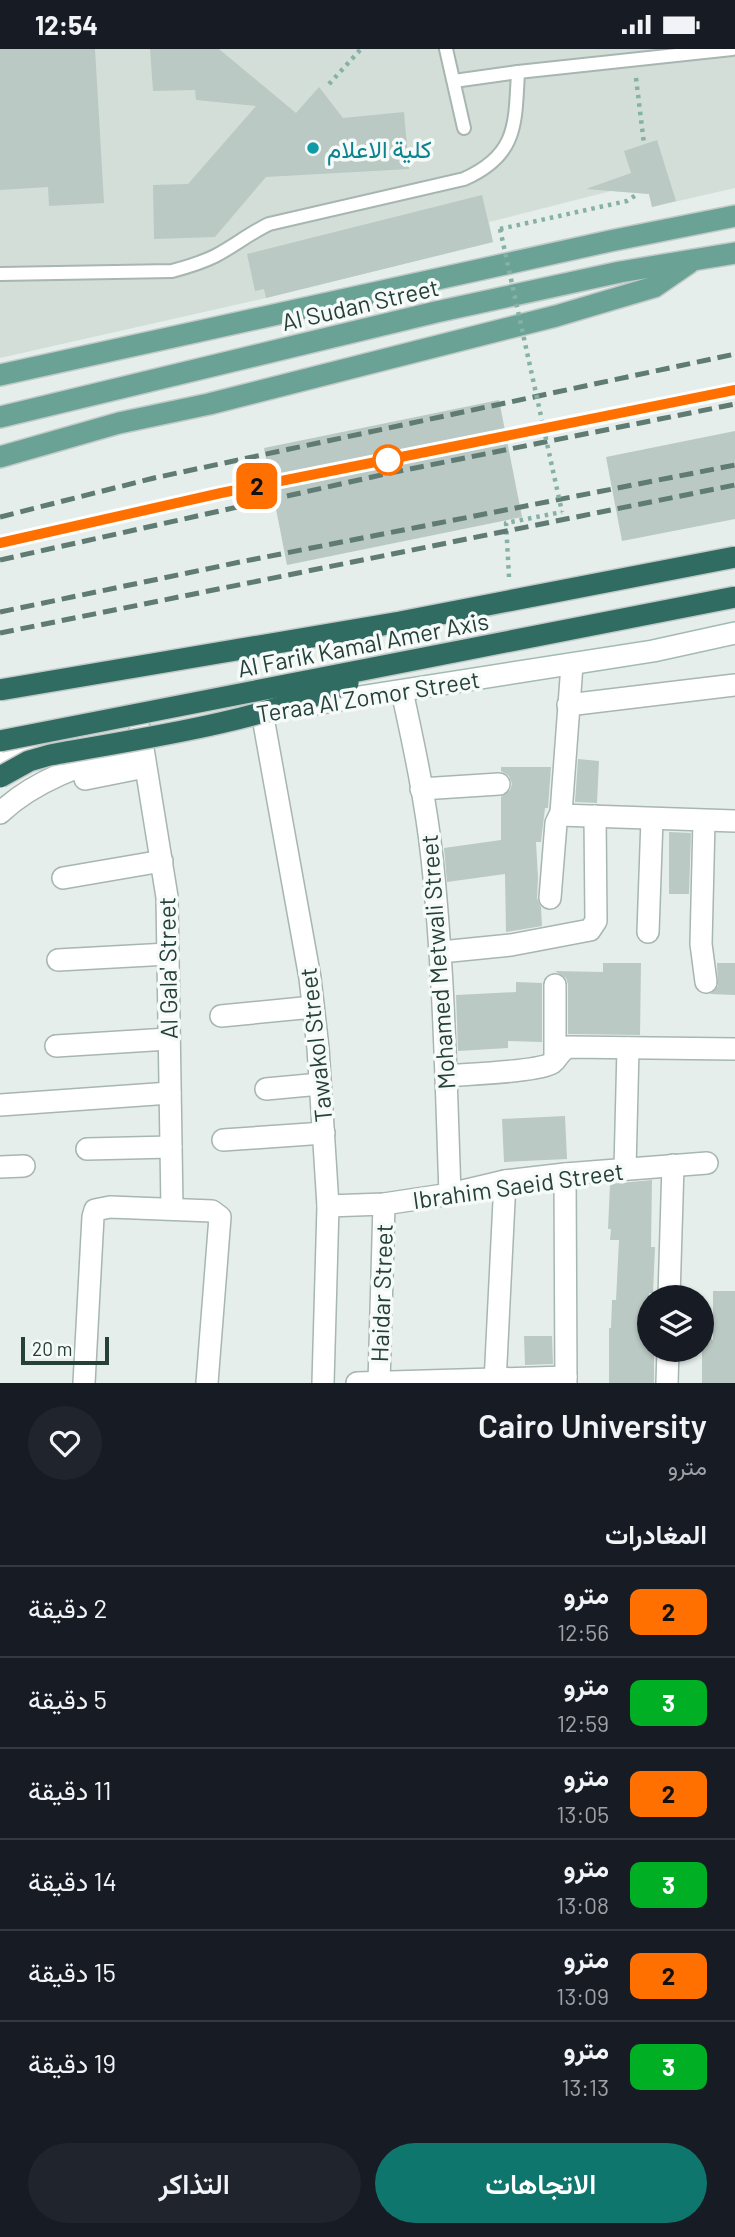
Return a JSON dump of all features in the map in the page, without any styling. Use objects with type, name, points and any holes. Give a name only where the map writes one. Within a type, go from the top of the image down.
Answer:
[{"type":"highway","name":"Al Farik Kamal Amer Axis","points":[[0,689],[400,622],[735,557]]},
{"type":"highway","name":"Al Farik Kamal Amer Axis","points":[[0,741],[735,597]]},
{"type":"highway","points":[[0,777],[29,761],[50,755],[256,716],[305,701],[386,667]]},
{"type":"main road","name":"Al Sudan Street","points":[[0,375],[735,216]]},
{"type":"main road","name":"Al Sudan Street","points":[[0,417],[436,312],[620,272],[735,253]]},
{"type":"main road","points":[[0,457],[119,423],[209,404],[556,316],[654,287],[696,258]]},
{"type":"street","name":"Teraa Al Zomor Street","points":[[0,757],[141,738],[262,712],[653,652],[735,633]]},
{"type":"street","points":[[550,898],[556,823],[560,815],[572,665]]},
{"type":"street","points":[[568,705],[735,685]]},
{"type":"street","name":"Mohamed Metwali Street","points":[[402,691],[432,856],[441,952],[450,1193]]},
{"type":"street","name":"Tawakol Street","points":[[262,712],[313,1007],[328,1206],[323,1383]]},
{"type":"street","points":[[0,813],[15,799],[46,780],[141,738]]},
{"type":"street","name":"Al Gala' Street","points":[[141,738],[167,897],[172,1208]]},
{"type":"street","points":[[85,779],[145,767]]},
{"type":"street","points":[[421,789],[499,784]]},
{"type":"street","points":[[560,815],[735,821]]},
{"type":"street","points":[[441,952],[511,945],[587,932],[593,927],[596,921],[594,817]]},
{"type":"street","points":[[649,932],[652,819]]},
{"type":"street","points":[[704,821],[701,944],[706,982]]},
{"type":"street","points":[[64,878],[162,861]]},
{"type":"street","points":[[58,960],[168,954]]},
{"type":"street","points":[[552,1062],[555,985]]},
{"type":"street","points":[[221,1016],[313,1007]]},
{"type":"street","points":[[56,1046],[169,1039]]},
{"type":"street","points":[[446,1076],[505,1072],[552,1062],[568,1047],[735,1049]]},
{"type":"street","points":[[625,1169],[628,1048]]},
{"type":"street","points":[[266,1089],[320,1084]]},
{"type":"street","points":[[0,1105],[170,1093]]},
{"type":"street","points":[[223,1140],[324,1133]]},
{"type":"street","points":[[87,1149],[171,1147]]},
{"type":"street","name":"Ibrahim Saeid Street","points":[[328,1206],[384,1204],[505,1181],[565,1174],[708,1163]]},
{"type":"street","points":[[669,1285],[673,1165]]},
{"type":"street","points":[[0,1167],[24,1166]]},
{"type":"street","points":[[357,1383],[566,1380],[565,1174]]},
{"type":"street","points":[[495,1381],[505,1181]]},
{"type":"street","name":"Haidar Street","points":[[379,1383],[384,1204]]},
{"type":"street","points":[[84,1383],[93,1217],[95,1210],[102,1207],[212,1210],[220,1217],[206,1383]]},
{"type":"street","points":[[667,1383],[668,1362]]},
{"type":"lane","points":[[446,49],[464,128]]},
{"type":"lane","points":[[454,81],[732,49]]},
{"type":"lane","points":[[0,274],[172,271],[217,255],[269,224],[464,179],[482,171],[500,157],[509,142],[518,72]]},
{"type":"path","points":[[329,84],[361,49]]},
{"type":"path","points":[[634,59],[644,144]]},
{"type":"path","points":[[506,523],[562,512],[500,229],[627,201],[639,193]]},
{"type":"shaded area","points":[[0,49],[735,49],[735,188],[652,207],[649,194],[611,191],[489,222],[493,242],[266,298],[0,358]]},
{"type":"building","points":[[0,49],[95,49],[104,203],[49,206],[48,187],[0,190]]},
{"type":"building","name":"كلية الاعلام","points":[[150,49],[219,49],[296,113],[319,87],[343,118],[404,112],[409,169],[266,177],[215,237],[154,239],[153,185],[188,184],[256,106],[196,100],[195,90],[153,91]]},
{"type":"building","points":[[657,140],[676,201],[652,207],[649,194],[586,189],[631,173],[624,151]]},
{"type":"building","points":[[482,195],[493,242],[266,298],[264,289],[255,291],[247,254]]},
{"type":"building","points":[[499,400],[522,517],[287,565],[264,448]]},
{"type":"building","points":[[735,431],[735,519],[622,541],[606,457]]},
{"type":"building","points":[[578,759],[599,761],[597,803],[575,802]]},
{"type":"building","points":[[501,767],[551,767],[548,808],[545,808],[541,842],[536,842],[537,898],[541,907],[542,926],[506,932],[505,874],[447,882],[444,848],[501,840],[501,797],[510,790],[512,784],[509,776],[501,771]]},
{"type":"building","points":[[669,832],[691,833],[689,894],[669,894]]},
{"type":"building","points":[[603,963],[641,963],[640,1035],[568,1034],[568,984],[566,978],[555,971],[603,972]]},
{"type":"building","points":[[717,963],[735,963],[735,995],[710,994],[718,986]]},
{"type":"building","points":[[516,982],[542,983],[542,1042],[508,1041],[508,1048],[458,1051],[456,995],[516,992]]},
{"type":"building","points":[[565,1116],[567,1159],[504,1162],[502,1119]]},
{"type":"building","points":[[652,1180],[651,1247],[655,1247],[653,1285],[637,1285],[637,1362],[654,1362],[654,1383],[609,1383],[609,1328],[612,1300],[616,1300],[619,1240],[610,1240],[611,1229],[608,1229],[610,1184]]},
{"type":"building","points":[[714,1291],[735,1291],[735,1383],[702,1383],[702,1362],[714,1362]]},
{"type":"building","points":[[524,1336],[552,1336],[553,1364],[525,1365]]},
{"type":"railway","points":[[0,517],[154,478],[735,354]]},
{"type":"railway","points":[[0,543],[221,493],[735,390]]},
{"type":"railway","points":[[0,560],[390,473],[735,404]]},
{"type":"railway","points":[[0,612],[735,465]]},
{"type":"railway","points":[[0,633],[735,485]]},
{"type":"metro line","name":"2","points":[[0,543],[221,493],[735,390]]},
{"type":"place","name":"كلية الاعلام","points":[[313,148]]}]
